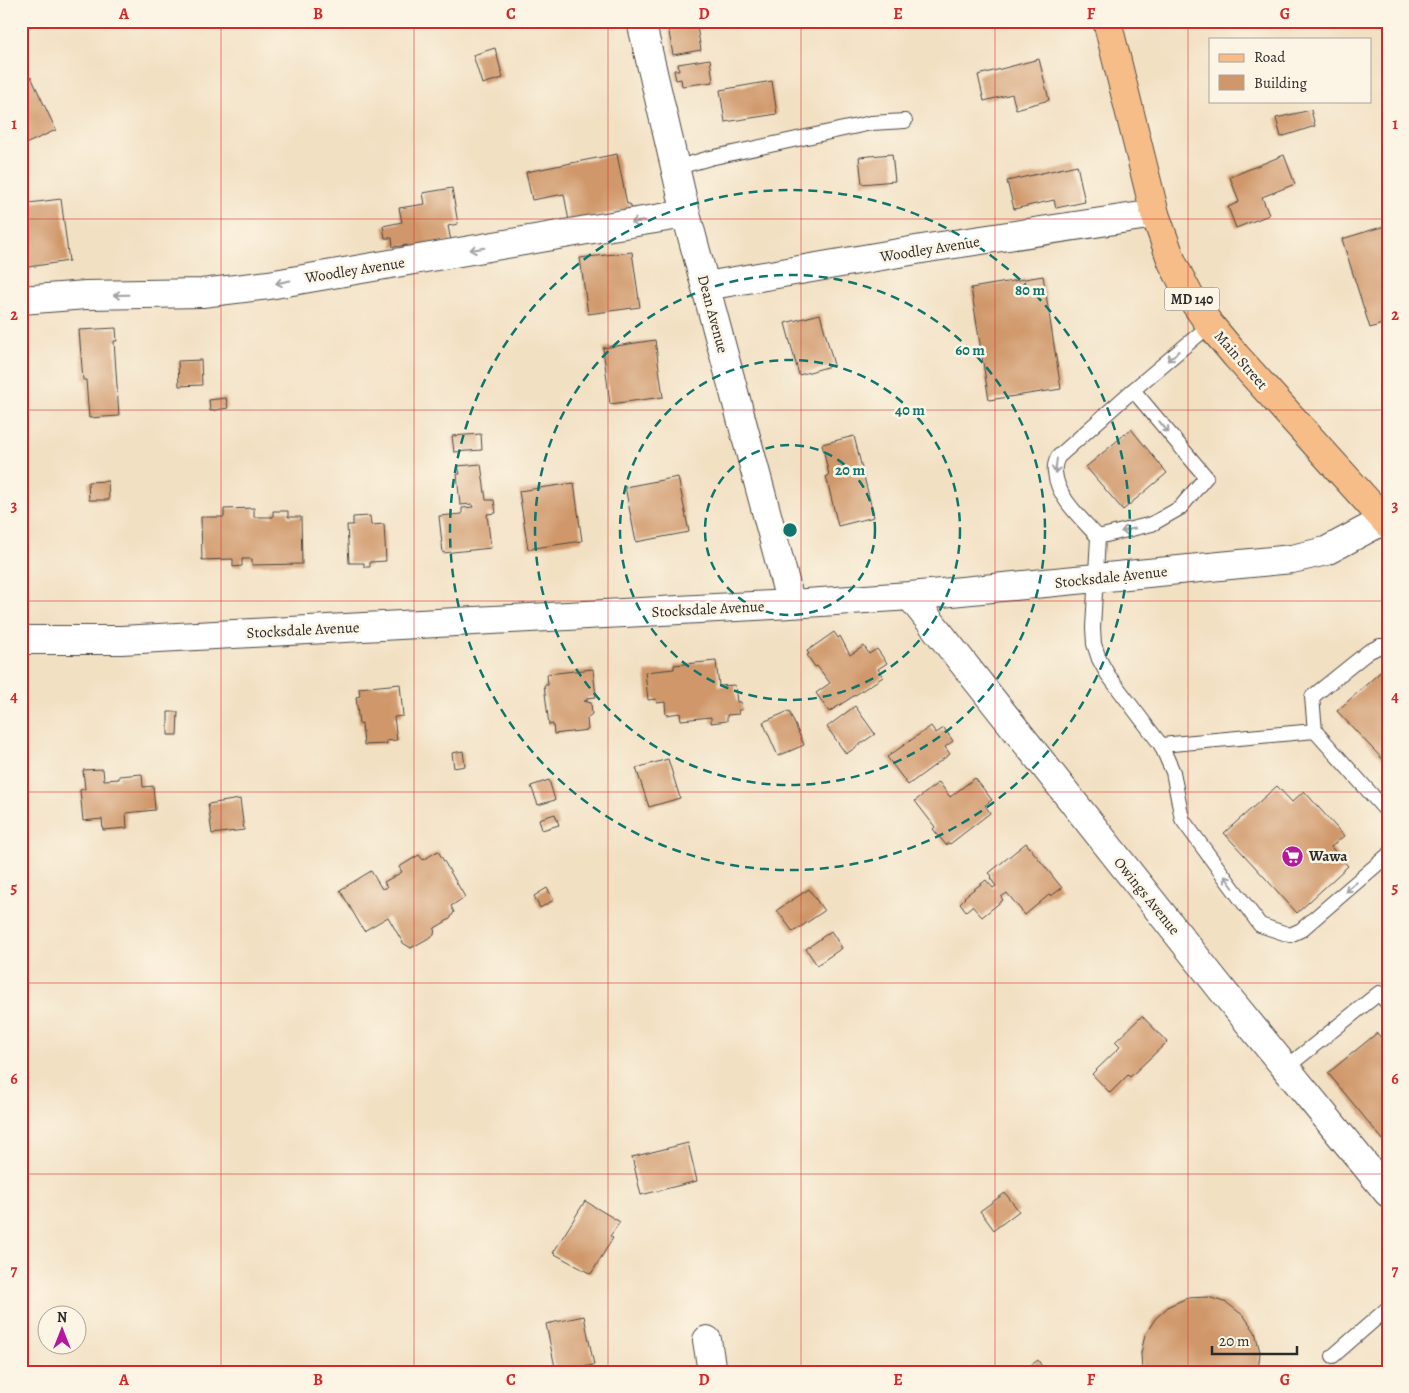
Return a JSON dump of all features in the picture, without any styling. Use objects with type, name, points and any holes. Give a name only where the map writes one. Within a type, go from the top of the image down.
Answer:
[{"type":"main road","name":"Main Street","points":[[1106,21],[1155,214],[1189,295],[1210,325],[1236,356],[1386,522]]},
{"type":"street","name":"Dean Avenue","points":[[641,21],[686,214],[792,604]]},
{"type":"street","name":"Woodley Avenue","points":[[21,300],[86,295],[202,293],[259,286],[686,214]]},
{"type":"street","name":"Woodley Avenue","points":[[706,286],[928,248],[1155,214]]},
{"type":"street","name":"Stocksdale Avenue","points":[[21,640],[122,640],[910,596],[1292,559],[1326,552],[1386,522]]},
{"type":"street","name":"Owings Avenue","points":[[910,596],[1189,948],[1388,1193]]},
{"type":"street","points":[[707,1340],[712,1372]]},
{"type":"lane","points":[[675,168],[710,158],[871,123],[905,121]]},
{"type":"lane","points":[[1210,325],[1058,457],[1054,471],[1060,491],[1077,514],[1098,537],[1093,628],[1094,644],[1098,659],[1108,675],[1162,744],[1173,772],[1182,819],[1260,925],[1290,935],[1300,930],[1388,855]]},
{"type":"lane","points":[[1098,537],[1152,524],[1180,508],[1206,477],[1133,390]]},
{"type":"lane","points":[[1388,646],[1380,646],[1368,652],[1312,697],[1315,731],[1388,813]]},
{"type":"lane","points":[[1162,744],[1315,731]]},
{"type":"lane","points":[[1287,1067],[1379,993],[1388,1004]]},
{"type":"lane","points":[[1333,1356],[1388,1308]]},
{"type":"building","points":[[667,21],[696,21],[701,50],[673,55]]},
{"type":"building","points":[[495,48],[503,78],[482,84],[473,55]]},
{"type":"building","points":[[710,59],[713,82],[682,86],[681,79],[676,80],[674,70],[679,70],[678,64]]},
{"type":"building","points":[[1039,59],[1049,100],[1016,109],[1012,94],[984,101],[978,75]]},
{"type":"building","points":[[31,77],[56,130],[21,146],[21,81]]},
{"type":"building","points":[[772,81],[777,114],[725,122],[720,90]]},
{"type":"building","points":[[1311,110],[1315,126],[1281,137],[1276,118]]},
{"type":"building","points":[[617,154],[627,204],[630,204],[632,209],[569,221],[564,194],[532,200],[526,172]]},
{"type":"building","points":[[892,154],[895,181],[862,184],[859,157]]},
{"type":"building","points":[[1284,155],[1295,184],[1262,197],[1269,215],[1236,228],[1228,207],[1239,202],[1230,177]]},
{"type":"building","points":[[1077,165],[1085,202],[1056,208],[1054,200],[1014,209],[1007,181]]},
{"type":"building","points":[[452,188],[458,224],[448,226],[451,241],[407,249],[407,245],[393,247],[392,238],[385,238],[383,226],[402,222],[399,208],[425,204],[423,193]]},
{"type":"building","points":[[61,199],[69,261],[21,268],[21,204]]},
{"type":"building","points":[[1388,225],[1388,322],[1370,328],[1342,239]]},
{"type":"building","points":[[632,252],[640,307],[588,314],[580,258]]},
{"type":"building","points":[[1043,276],[1061,389],[989,400],[971,288]]},
{"type":"building","points":[[820,314],[834,365],[799,375],[785,323]]},
{"type":"building","points":[[116,328],[117,341],[114,341],[119,416],[89,418],[86,380],[83,380],[79,330]]},
{"type":"building","points":[[655,340],[663,397],[610,404],[603,348]]},
{"type":"building","points":[[201,360],[202,385],[179,386],[178,361]]},
{"type":"building","points":[[226,398],[228,408],[210,411],[209,400]]},
{"type":"building","points":[[1131,429],[1167,473],[1123,510],[1086,467]]},
{"type":"building","points":[[481,434],[482,450],[454,452],[452,436]]},
{"type":"building","points":[[854,436],[874,517],[838,526],[826,476],[829,475],[822,444]]},
{"type":"building","points":[[481,464],[486,500],[494,500],[496,513],[487,514],[491,548],[443,553],[439,516],[462,514],[462,508],[473,507],[472,504],[460,505],[457,474],[460,474],[458,466]]},
{"type":"building","points":[[678,477],[689,532],[636,542],[625,487]]},
{"type":"building","points":[[108,481],[109,500],[89,500],[88,482]]},
{"type":"building","points":[[574,483],[582,541],[528,549],[519,491]]},
{"type":"building","points":[[254,508],[254,517],[273,517],[273,511],[288,511],[288,517],[301,517],[302,564],[252,565],[252,559],[242,559],[242,566],[233,567],[233,559],[202,560],[201,517],[224,517],[224,509]]},
{"type":"building","points":[[370,516],[371,525],[384,524],[386,561],[370,562],[370,567],[364,567],[364,563],[349,563],[347,525],[353,525],[353,517]]},
{"type":"building","points":[[834,632],[838,638],[840,636],[850,655],[864,646],[869,654],[877,649],[887,663],[878,669],[883,677],[829,712],[816,693],[830,683],[817,666],[815,667],[807,655],[809,654],[807,651]]},
{"type":"building","points":[[716,661],[719,686],[735,685],[737,702],[741,702],[742,710],[738,710],[739,714],[727,715],[727,721],[711,723],[711,717],[681,720],[680,713],[666,715],[665,702],[657,703],[656,699],[648,700],[645,672],[674,669],[674,665]]},
{"type":"building","points":[[1388,665],[1388,765],[1337,711]]},
{"type":"building","points":[[593,669],[596,697],[587,698],[587,701],[584,701],[591,703],[592,714],[587,718],[588,730],[554,734],[553,724],[549,725],[544,685],[548,685],[547,674]]},
{"type":"building","points":[[400,684],[403,716],[394,717],[397,740],[386,741],[387,744],[364,745],[362,723],[359,724],[356,697],[360,696],[359,688]]},
{"type":"building","points":[[855,706],[875,734],[846,754],[827,727]]},
{"type":"building","points":[[789,711],[804,745],[778,756],[763,722]]},
{"type":"building","points":[[168,712],[178,712],[177,735],[168,735]]},
{"type":"building","points":[[931,726],[936,733],[944,728],[953,741],[945,747],[950,754],[908,785],[887,757]]},
{"type":"building","points":[[463,751],[465,766],[454,768],[452,753]]},
{"type":"building","points":[[668,759],[680,798],[649,807],[636,768]]},
{"type":"building","points":[[103,769],[104,780],[119,779],[119,776],[142,774],[143,787],[153,786],[155,810],[126,813],[127,828],[103,830],[102,819],[83,821],[80,790],[85,789],[83,770]]},
{"type":"building","points":[[975,778],[992,800],[985,805],[990,813],[950,844],[946,845],[915,801],[939,782],[950,797]]},
{"type":"building","points":[[549,780],[555,800],[538,805],[531,786]]},
{"type":"building","name":"Wawa","points":[[1277,786],[1292,802],[1304,791],[1344,836],[1331,847],[1348,866],[1297,913],[1224,833]]},
{"type":"building","points":[[240,799],[244,830],[212,834],[208,804]]},
{"type":"building","points":[[555,814],[559,825],[542,830],[539,819]]},
{"type":"building","points":[[1026,843],[1062,888],[1051,896],[1050,894],[1025,915],[1007,893],[1001,897],[1003,900],[982,917],[972,906],[966,911],[960,903],[964,897],[986,880],[993,888],[996,886],[989,873]]},
{"type":"building","points":[[438,851],[465,897],[451,906],[454,912],[450,919],[435,928],[434,935],[411,948],[403,943],[388,917],[364,931],[340,890],[371,871],[382,889],[387,887],[384,882],[402,872],[399,867],[419,855],[423,860]]},
{"type":"building","points":[[547,888],[554,900],[540,908],[534,896]]},
{"type":"building","points":[[809,889],[824,911],[793,932],[777,910]]},
{"type":"building","points":[[831,931],[842,948],[817,965],[806,949]]},
{"type":"building","points":[[1142,1016],[1167,1042],[1110,1093],[1092,1074],[1120,1047],[1115,1042]]},
{"type":"building","points":[[1377,1033],[1388,1046],[1388,1146],[1328,1073]]},
{"type":"building","points":[[688,1143],[697,1181],[641,1195],[632,1157]]},
{"type":"building","points":[[1005,1193],[1019,1211],[994,1230],[980,1211]]},
{"type":"building","points":[[585,1201],[620,1222],[610,1236],[613,1238],[591,1274],[553,1253]]},
{"type":"building","points":[[1208,1297],[1227,1303],[1244,1316],[1255,1332],[1260,1352],[1258,1372],[1142,1372],[1141,1353],[1145,1335],[1155,1319],[1169,1306],[1187,1298]]},
{"type":"building","points":[[584,1316],[594,1365],[556,1372],[546,1324]]},
{"type":"building","points":[[1038,1360],[1044,1370],[1042,1372],[1021,1372]]},
{"type":"place","name":"Wawa","points":[[1293,856]]}]
